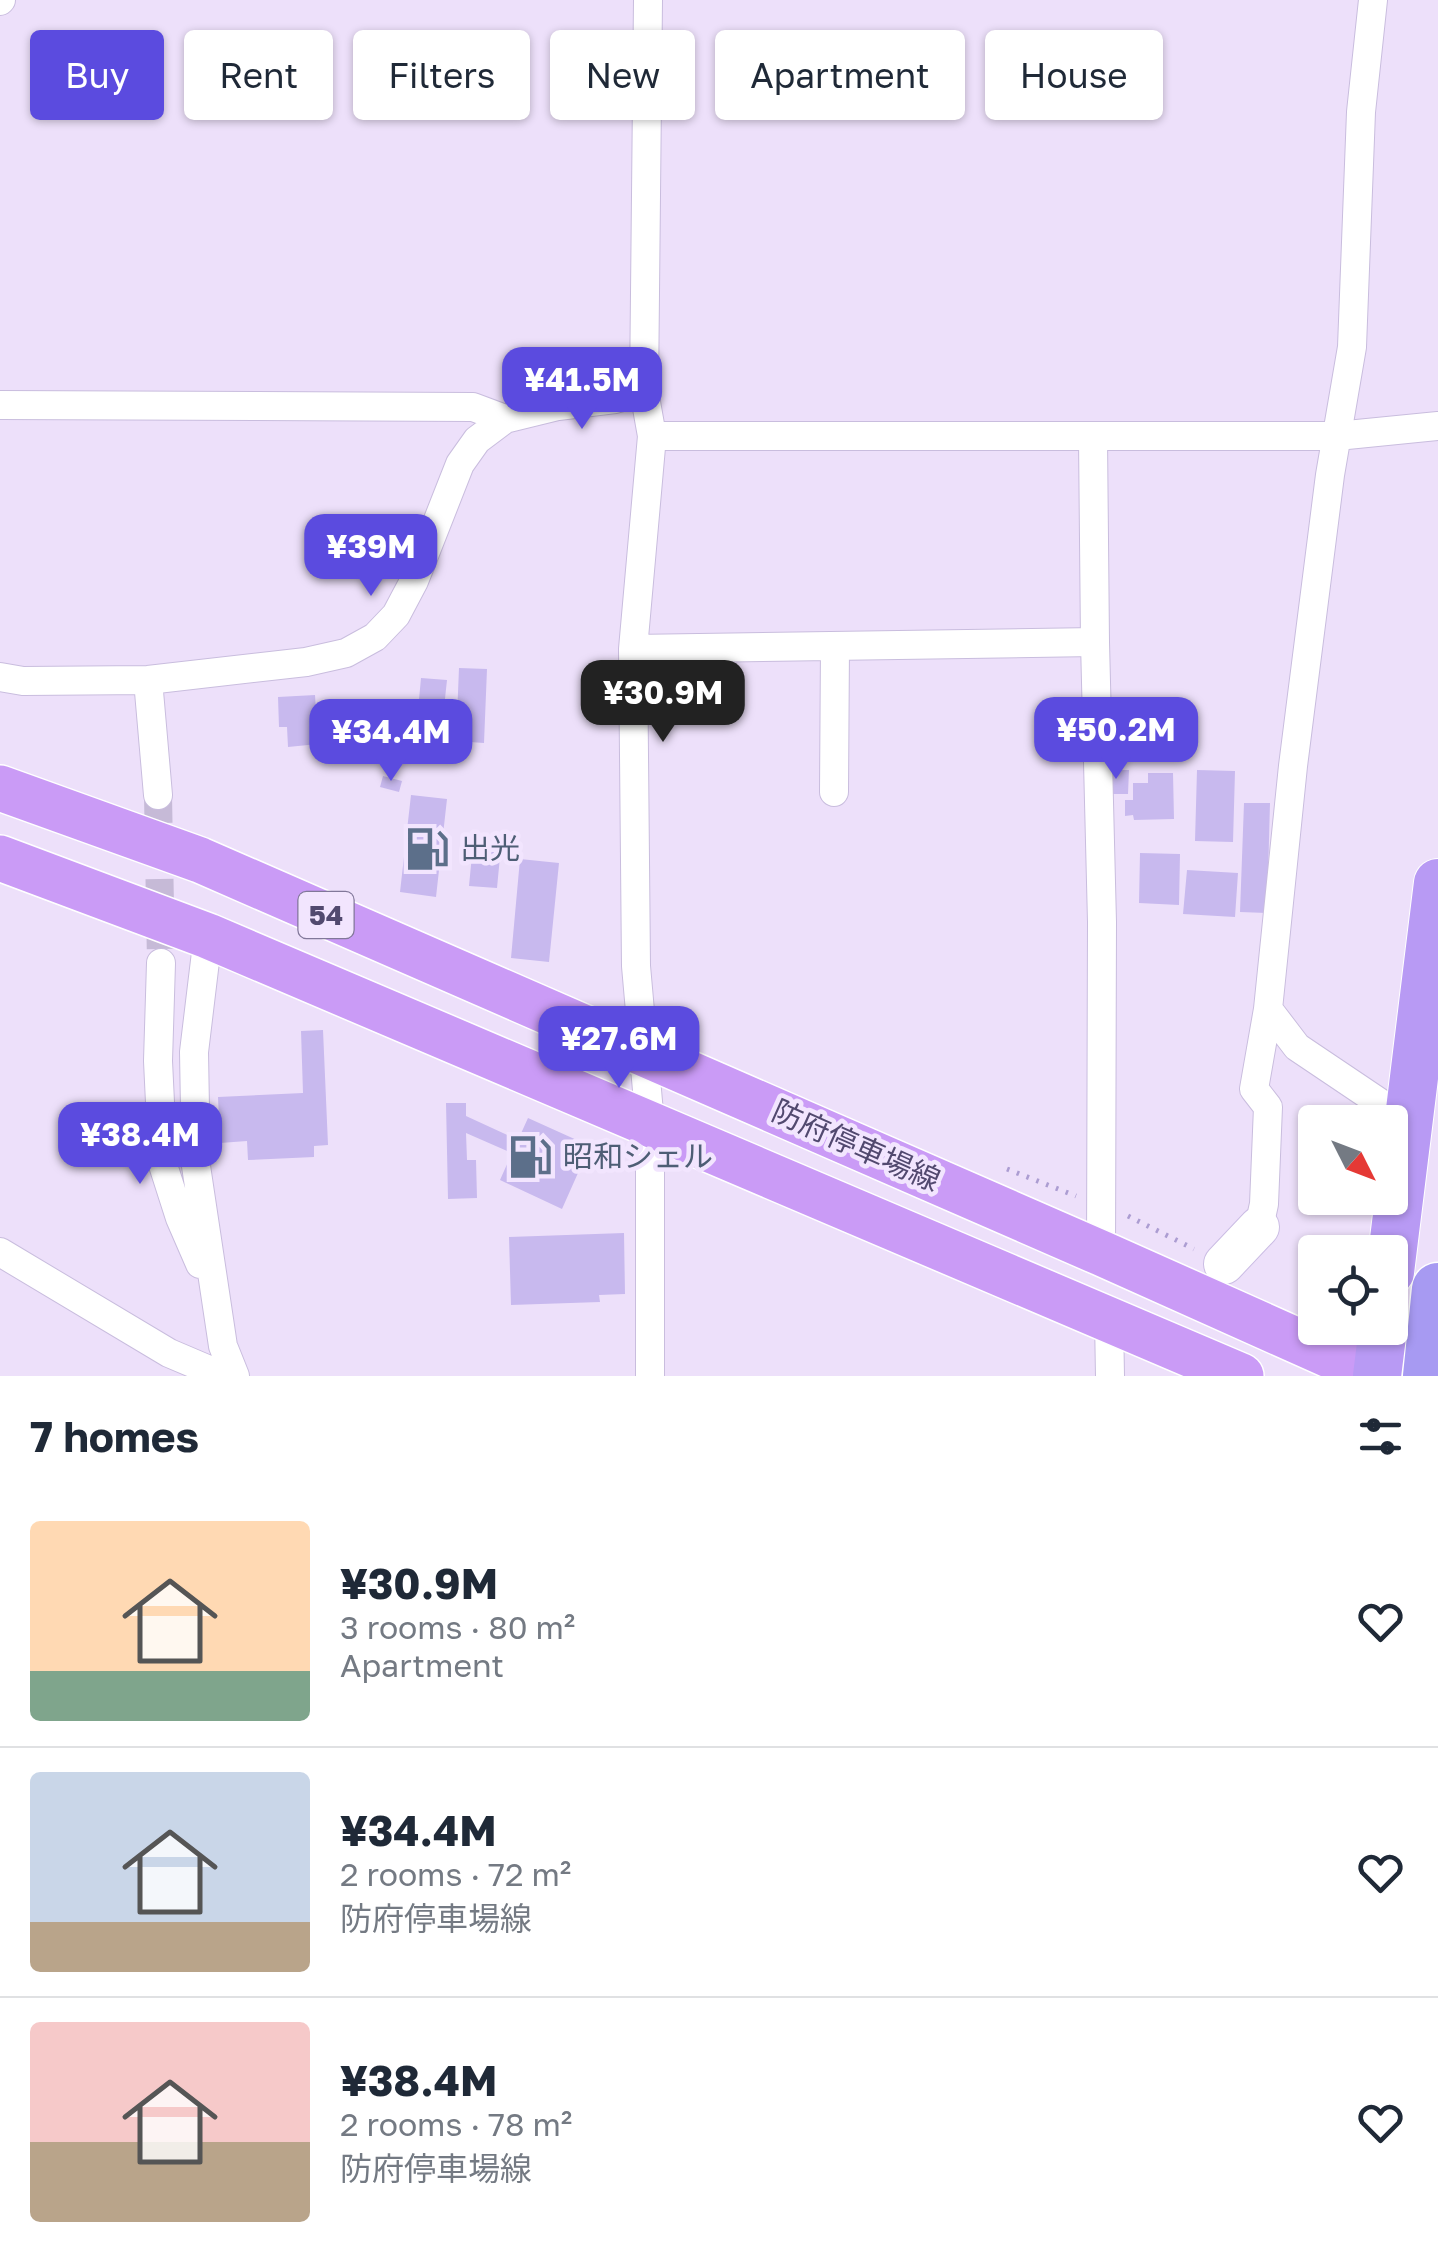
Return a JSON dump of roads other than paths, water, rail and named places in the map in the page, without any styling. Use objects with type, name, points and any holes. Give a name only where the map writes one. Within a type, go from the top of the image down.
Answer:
[{"type":"highway","points":[[1406,1105],[1438,883]]},
{"type":"highway","points":[[1430,1376],[1438,1289]]},
{"type":"highway","points":[[1376,1376],[1381,1345]]},
{"type":"main road","name":"防府停車場線","points":[[0,788],[200,860],[1100,1253],[1227,1295],[1376,1376]]},
{"type":"main road","name":"防府停車場線","points":[[0,858],[208,936],[1241,1376]]},
{"type":"main road","points":[[1259,1227],[1227,1295],[1298,1309]]},
{"type":"street","points":[[648,0],[644,391],[652,436],[633,649],[636,966],[650,1124],[650,1376]]},
{"type":"street","points":[[1259,1227],[1264,1204],[1268,1107],[1254,1088],[1268,1009],[1293,766],[1352,347],[1361,112],[1373,0]]},
{"type":"street","points":[[0,677],[148,680],[306,662],[346,653],[375,637],[396,615],[414,581],[460,464],[478,440],[505,419],[644,391]]},
{"type":"street","points":[[0,405],[473,407],[505,419]]},
{"type":"street","points":[[652,436],[1337,436],[1438,426]]},
{"type":"street","points":[[1093,437],[1102,922],[1100,1253]]},
{"type":"street","points":[[633,649],[1095,642]]},
{"type":"street","points":[[834,792],[835,646]]},
{"type":"street","points":[[148,680],[158,796]]},
{"type":"street","points":[[208,936],[194,1052],[196,1166],[222,1346],[235,1376]]},
{"type":"street","points":[[161,964],[158,1061],[163,1165],[180,1218],[213,1292]]},
{"type":"street","points":[[1268,1009],[1345,1105]]},
{"type":"street","points":[[0,1252],[168,1353],[223,1376]]},
{"type":"street","points":[[1109,1319],[1110,1376]]},
{"type":"tunnel","points":[[158,795],[161,963]]},
{"type":"place","name":"出光","points":[[427,849]]},
{"type":"place","name":"昭和シェル","points":[[530,1157]]}]
